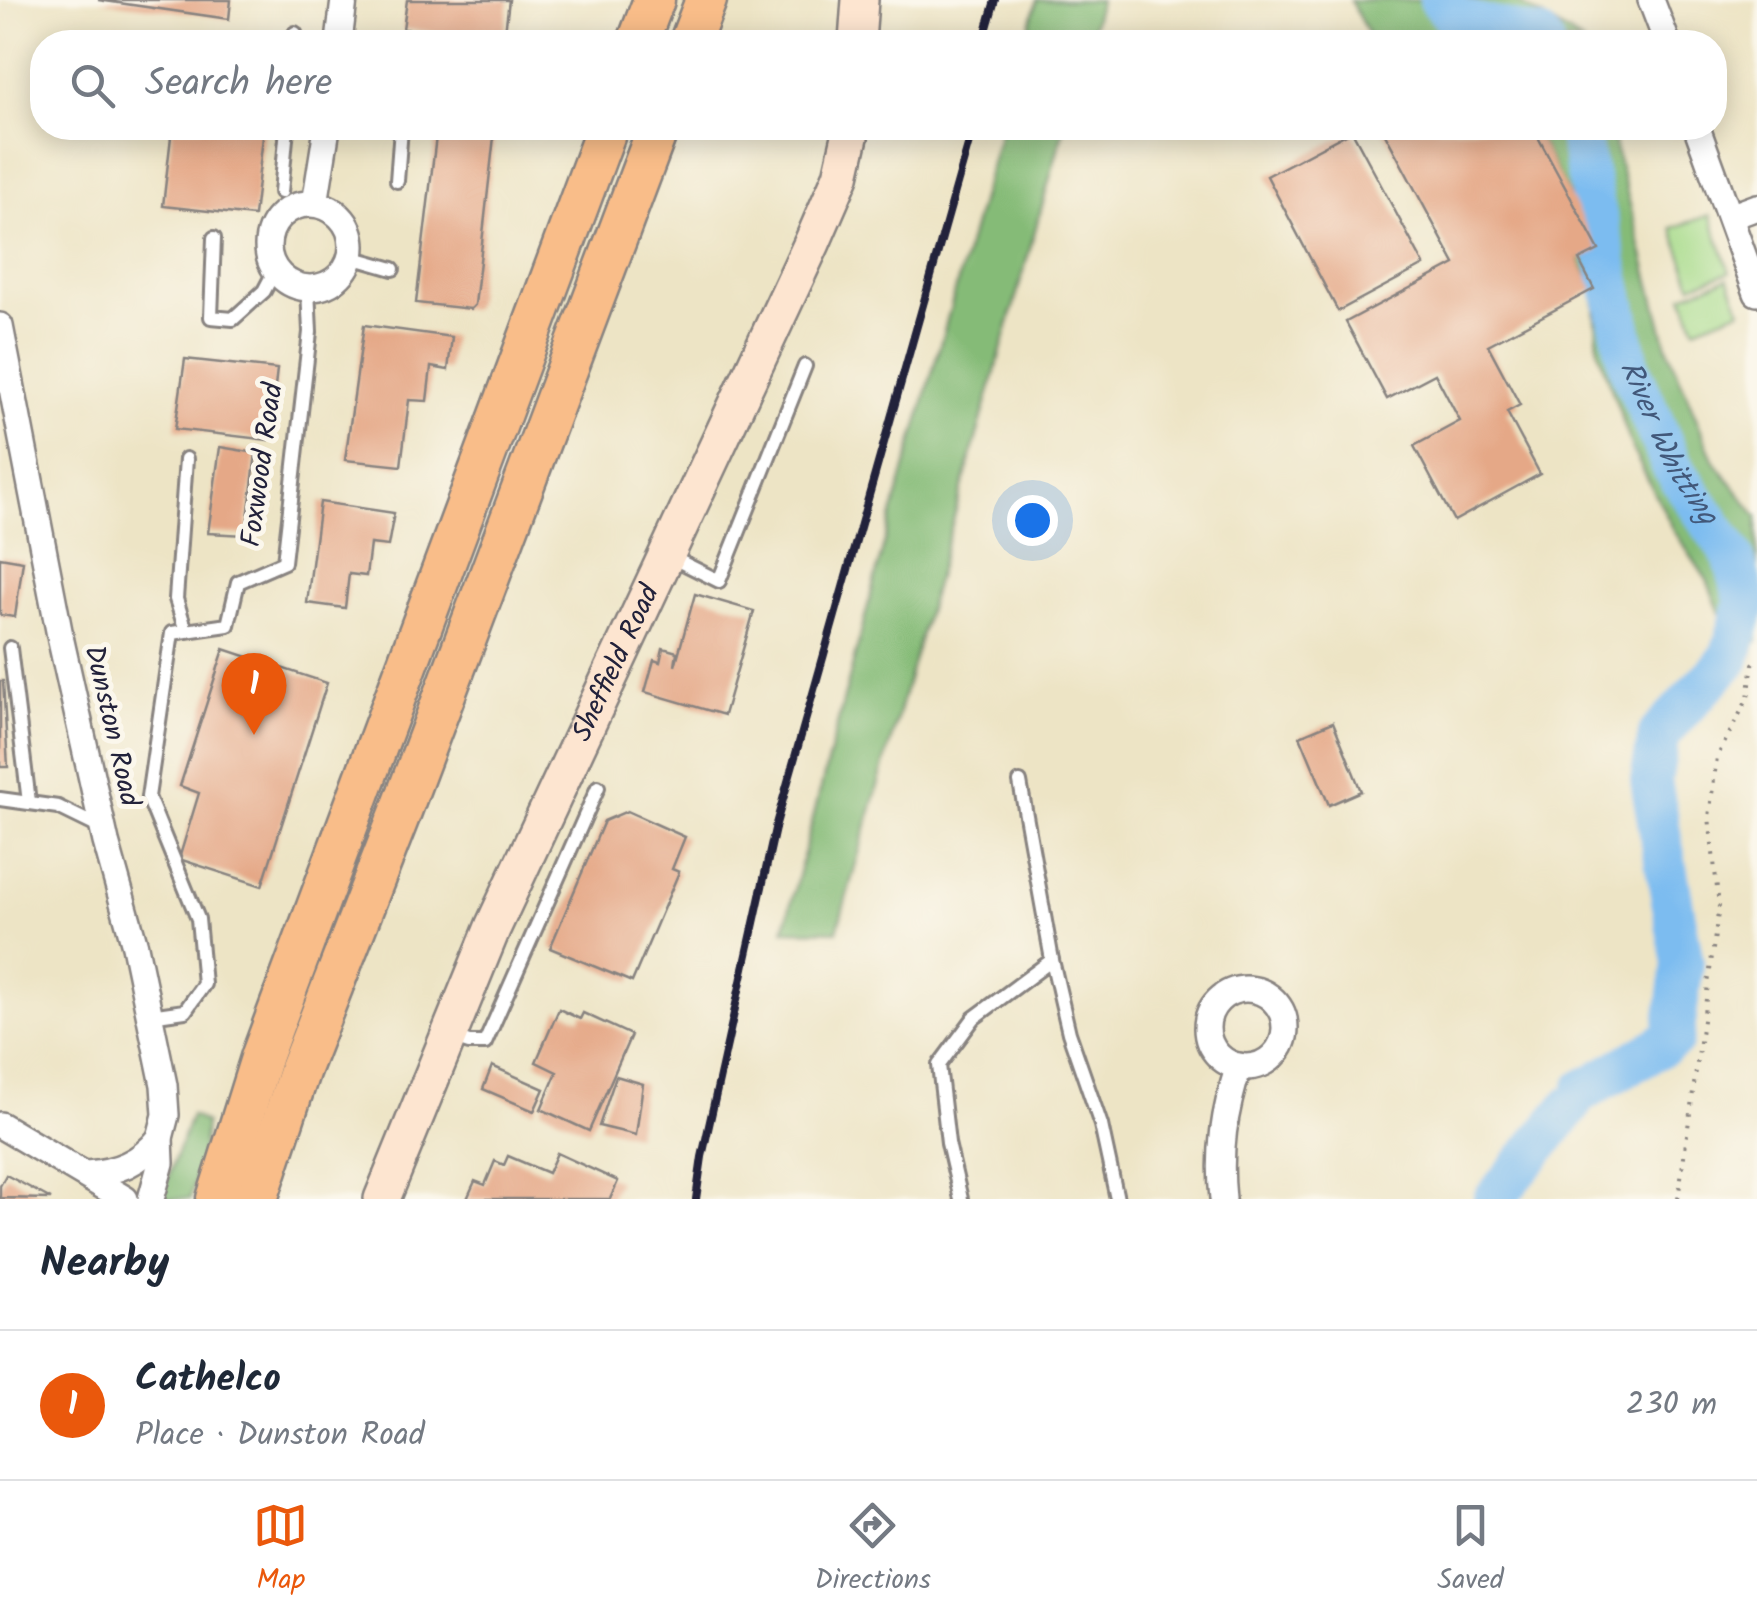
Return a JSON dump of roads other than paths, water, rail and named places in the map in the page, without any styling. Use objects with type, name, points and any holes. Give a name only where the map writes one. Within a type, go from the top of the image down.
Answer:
[{"type":"highway","points":[[643,30],[654,0]]},
{"type":"highway","points":[[695,30],[706,0]]},
{"type":"highway","points":[[217,1199],[262,1055],[603,140]]},
{"type":"highway","points":[[258,1199],[300,1069],[653,140]]},
{"type":"main road","points":[[858,30],[860,0]]},
{"type":"main road","name":"Sheffield Road","points":[[382,1199],[493,927],[812,243],[841,176],[849,140]]},
{"type":"street","points":[[340,30],[344,0]]},
{"type":"street","points":[[1651,0],[1662,30]]},
{"type":"street","points":[[315,204],[325,140]]},
{"type":"street","points":[[1702,140],[1757,293]]},
{"type":"street","points":[[315,204],[340,217],[352,242],[351,256],[335,280],[308,288],[296,286],[275,270],[268,244],[278,219],[288,210],[315,204]]},
{"type":"street","points":[[1730,216],[1757,207]]},
{"type":"street","name":"Dunston Road","points":[[0,326],[61,641],[131,929],[164,1085],[166,1114],[151,1199]]},
{"type":"street","points":[[1223,1199],[1220,1144],[1239,1066]]},
{"type":"street","points":[[0,1125],[125,1199]]},
{"type":"street","points":[[86,1174],[124,1167],[139,1159],[160,1138]]},
{"type":"lane","points":[[280,192],[285,140]]},
{"type":"lane","points":[[398,181],[400,140]]},
{"type":"lane","points":[[214,238],[211,317],[233,320],[264,292],[275,270]]},
{"type":"lane","points":[[351,256],[392,270]]},
{"type":"lane","name":"Foxwood Road","points":[[179,632],[228,625],[238,582],[284,562],[310,332],[308,288]]},
{"type":"lane","points":[[667,555],[719,581],[805,366]]},
{"type":"lane","points":[[150,1016],[186,1011],[204,984],[198,920],[148,797],[179,632],[176,599],[186,459]]},
{"type":"lane","points":[[10,648],[29,802]]},
{"type":"lane","points":[[1020,782],[1052,960],[1069,1033],[1101,1125],[1117,1199]]},
{"type":"lane","points":[[449,1036],[468,1043],[484,1043],[598,786]]},
{"type":"lane","points":[[0,800],[58,808],[104,829]]},
{"type":"lane","points":[[962,1199],[948,1143],[939,1066],[974,1018],[1052,960]]},
{"type":"waterway","name":"River Whitting","points":[[1440,0],[1456,19],[1504,30]]},
{"type":"waterway","name":"River Whitting","points":[[1580,140],[1630,369],[1672,466],[1733,556],[1746,602],[1730,658],[1659,734],[1651,781],[1683,963],[1673,1039],[1584,1090]]},
{"type":"waterway","name":"River Whitting","points":[[1494,1199],[1570,1107]]},
{"type":"railway","points":[[986,30],[995,0]]},
{"type":"railway","points":[[696,1199],[776,824],[970,140]]},
{"type":"place","name":"Cathelco","points":[[254,735]]}]
